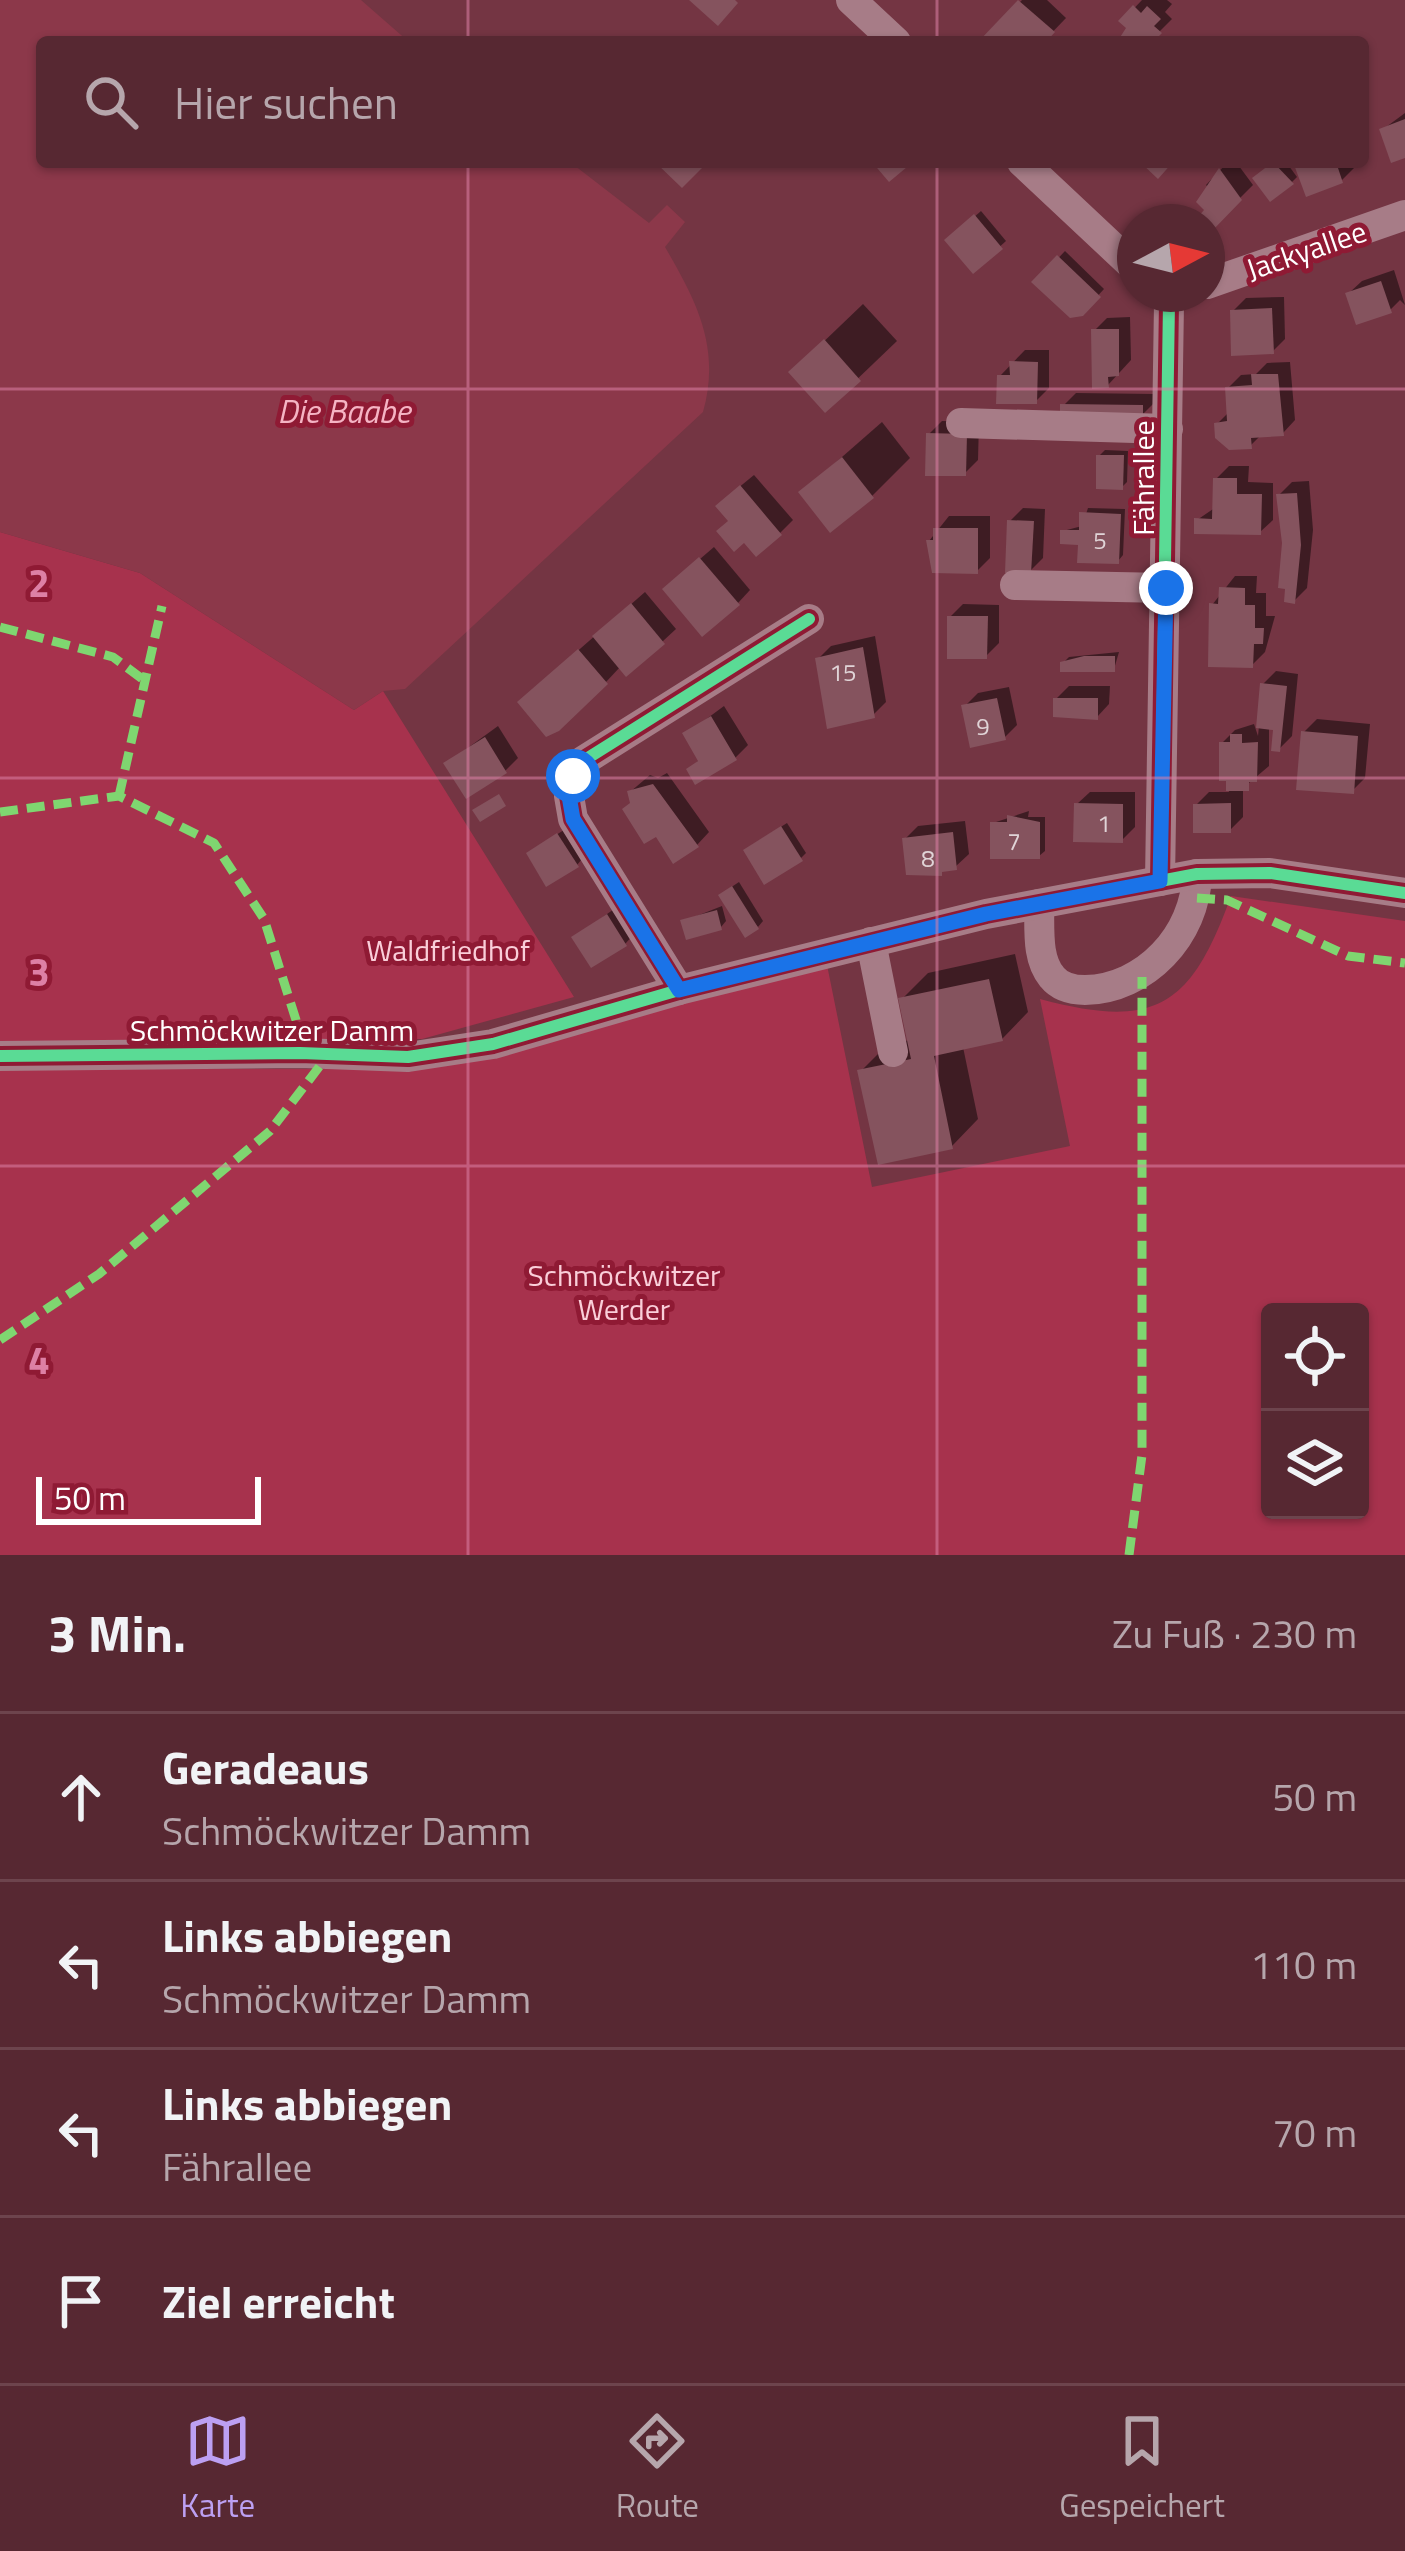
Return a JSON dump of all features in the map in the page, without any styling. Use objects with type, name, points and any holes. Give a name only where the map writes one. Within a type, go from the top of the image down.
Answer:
[{"type":"street","points":[[851,0],[890,36]]},
{"type":"street","points":[[1028,168],[1117,251]]},
{"type":"street","name":"Jackyallee","points":[[1225,278],[1405,215]]},
{"type":"street","name":"Fährallee","points":[[1160,881],[1170,312]]},
{"type":"street","points":[[961,423],[1168,429]]},
{"type":"street","points":[[1015,584],[1166,588]]},
{"type":"street","points":[[679,990],[573,819],[569,796],[573,776],[583,761],[809,619]]},
{"type":"street","name":"Schmöckwitzer Damm","points":[[0,1056],[300,1053],[408,1057],[493,1044],[679,990],[871,942],[1197,874],[1270,873],[1405,893]]},
{"type":"street","points":[[1039,904],[1041,956],[1053,980],[1073,991],[1112,990],[1142,977],[1161,957],[1197,898],[1197,874]]},
{"type":"street","points":[[871,942],[893,1052]]},
{"type":"green space","name":"Waldfriedhof","points":[[0,532],[140,573],[354,710],[383,691],[574,997],[422,1039],[0,1043]]},
{"type":"green space","name":"Schmöckwitzer Werder","points":[[1231,896],[1405,921],[1405,1555],[0,1555],[0,1069],[380,1069],[827,965],[872,1187],[1070,1146],[1040,999],[1113,1012],[1141,1009],[1164,1001],[1184,986],[1201,963]]},
{"type":"water","name":"Die Baabe","points":[[0,0],[361,0],[402,36],[36,36],[36,168],[578,168],[649,223],[667,205],[685,222],[665,247],[703,326],[709,367],[703,412],[405,689],[383,691],[354,710],[140,573],[0,532]]},
{"type":"building","points":[[689,0],[735,0],[738,3],[718,26]]},
{"type":"building","points":[[1018,0],[1055,32],[1051,36],[984,36]]},
{"type":"building","points":[[1133,5],[1141,13],[1147,6],[1161,19],[1154,26],[1162,33],[1121,36],[1126,28],[1118,21]]},
{"type":"building","points":[[1405,119],[1405,158],[1391,163],[1379,129]]},
{"type":"building","points":[[661,168],[702,168],[682,188]]},
{"type":"building","points":[[877,168],[906,168],[889,182]]},
{"type":"building","points":[[1146,168],[1168,168],[1158,179]]},
{"type":"building","points":[[1219,168],[1242,200],[1225,218],[1225,204],[1196,202]]},
{"type":"building","points":[[1265,168],[1279,168],[1294,184],[1270,202],[1252,178]]},
{"type":"building","points":[[1295,168],[1338,168],[1343,183],[1306,197]]},
{"type":"building","points":[[974,214],[1003,249],[973,274],[944,240]]},
{"type":"building","points":[[1057,255],[1101,297],[1083,316],[1070,318],[1031,282]]},
{"type":"building","points":[[1381,281],[1392,313],[1356,325],[1345,293]]},
{"type":"building","points":[[1272,308],[1274,354],[1231,356],[1230,310]]},
{"type":"building","points":[[1091,329],[1119,329],[1119,376],[1108,377],[1109,388],[1092,389]]},
{"type":"building","points":[[824,339],[861,381],[825,413],[788,372]]},
{"type":"building","points":[[1009,361],[1038,362],[1037,404],[996,404],[997,375],[1010,375]]},
{"type":"building","points":[[1251,374],[1278,374],[1284,436],[1251,438],[1252,449],[1229,450],[1215,438],[1214,423],[1227,421],[1225,387],[1252,385]]},
{"type":"building","points":[[1060,404],[1143,405],[1143,418],[1060,417]]},
{"type":"building","points":[[926,433],[967,434],[966,476],[925,476]]},
{"type":"building","points":[[1096,455],[1124,455],[1123,490],[1096,489]]},
{"type":"building","points":[[842,457],[874,498],[830,533],[798,492]]},
{"type":"building","points":[[1213,478],[1237,478],[1237,494],[1262,494],[1261,535],[1194,534],[1194,518],[1212,519]]},
{"type":"building","points":[[740,485],[782,535],[756,557],[744,543],[734,552],[716,531],[728,521],[715,506]]},
{"type":"building","points":[[1297,493],[1301,545],[1295,604],[1284,602],[1285,589],[1278,588],[1282,543],[1276,494]]},
{"type":"building","points":[[1079,512],[1121,514],[1119,564],[1077,563],[1078,545],[1060,544],[1060,530],[1079,530]]},
{"type":"building","points":[[1007,520],[1034,521],[1031,574],[1005,573]]},
{"type":"building","points":[[933,528],[978,528],[978,574],[932,573],[926,540],[933,540]]},
{"type":"building","points":[[699,557],[740,605],[702,637],[662,589]]},
{"type":"building","points":[[1219,587],[1245,588],[1245,605],[1255,605],[1255,628],[1264,628],[1263,644],[1254,644],[1253,668],[1208,667],[1209,603],[1218,604]]},
{"type":"building","points":[[631,603],[665,644],[626,677],[592,636]]},
{"type":"building","points":[[947,616],[988,616],[987,659],[947,659]]},
{"type":"building","points":[[863,647],[875,718],[827,729],[815,658]]},
{"type":"building","points":[[578,649],[608,684],[559,731],[546,737],[517,702]]},
{"type":"building","points":[[1115,656],[1115,672],[1060,672],[1060,662]]},
{"type":"building","points":[[1260,683],[1287,686],[1280,752],[1271,751],[1273,730],[1256,728]]},
{"type":"building","points":[[997,698],[1006,740],[970,748],[961,705]]},
{"type":"building","points":[[1053,698],[1098,698],[1098,720],[1053,717]]},
{"type":"building","points":[[711,716],[737,760],[695,785],[686,769],[698,761],[682,733]]},
{"type":"building","points":[[1301,731],[1358,736],[1354,794],[1296,790]]},
{"type":"building","points":[[1230,734],[1242,734],[1242,743],[1258,742],[1257,782],[1249,782],[1249,791],[1226,791],[1226,781],[1219,781],[1219,742],[1230,742]]},
{"type":"building","points":[[485,737],[507,773],[466,799],[443,763]]},
{"type":"building","points":[[653,784],[699,847],[673,864],[656,837],[644,844],[622,809],[630,803],[627,791]]},
{"type":"building","points":[[499,794],[506,806],[480,822],[472,810]]},
{"type":"building","points":[[1074,803],[1123,804],[1123,843],[1073,842]]},
{"type":"building","points":[[1231,803],[1231,833],[1193,833],[1193,804]]},
{"type":"building","points":[[1007,815],[1040,822],[1040,859],[990,859],[990,822],[1007,822]]},
{"type":"building","points":[[781,826],[803,861],[764,885],[743,850]]},
{"type":"building","points":[[953,832],[957,870],[942,872],[942,876],[906,875],[902,838]]},
{"type":"building","points":[[557,833],[579,867],[546,887],[526,853]]},
{"type":"building","points":[[732,886],[759,929],[745,938],[718,895]]},
{"type":"building","points":[[717,910],[722,930],[686,940],[680,920]]},
{"type":"building","points":[[607,914],[627,946],[591,968],[571,937]]},
{"type":"building","points":[[989,979],[1003,1041],[934,1056],[953,1149],[878,1165],[857,1070],[911,1059],[898,998]]},
{"type":"marked path","points":[[119,796],[162,606]]},
{"type":"marked path","points":[[0,627],[113,657],[145,681]]},
{"type":"marked path","points":[[0,812],[119,796],[214,843],[264,919],[296,1020],[300,1053]]},
{"type":"marked path","points":[[1197,898],[1227,900],[1348,956],[1405,963]]},
{"type":"marked path","points":[[1129,1555],[1142,1455],[1142,977]]},
{"type":"marked path","points":[[0,1340],[99,1274],[270,1131],[329,1054]]},
{"type":"cycle path","points":[[1160,881],[1169,312]]},
{"type":"cycle path","points":[[679,990],[573,819],[569,796],[583,761],[809,619]]},
{"type":"cycle path","points":[[0,1056],[300,1053],[408,1057],[493,1044],[679,990],[986,914],[1197,874],[1270,873],[1405,893]]},
{"type":"route","points":[[573,776],[569,796],[573,819],[679,990],[986,914],[1160,881],[1166,588]]}]
